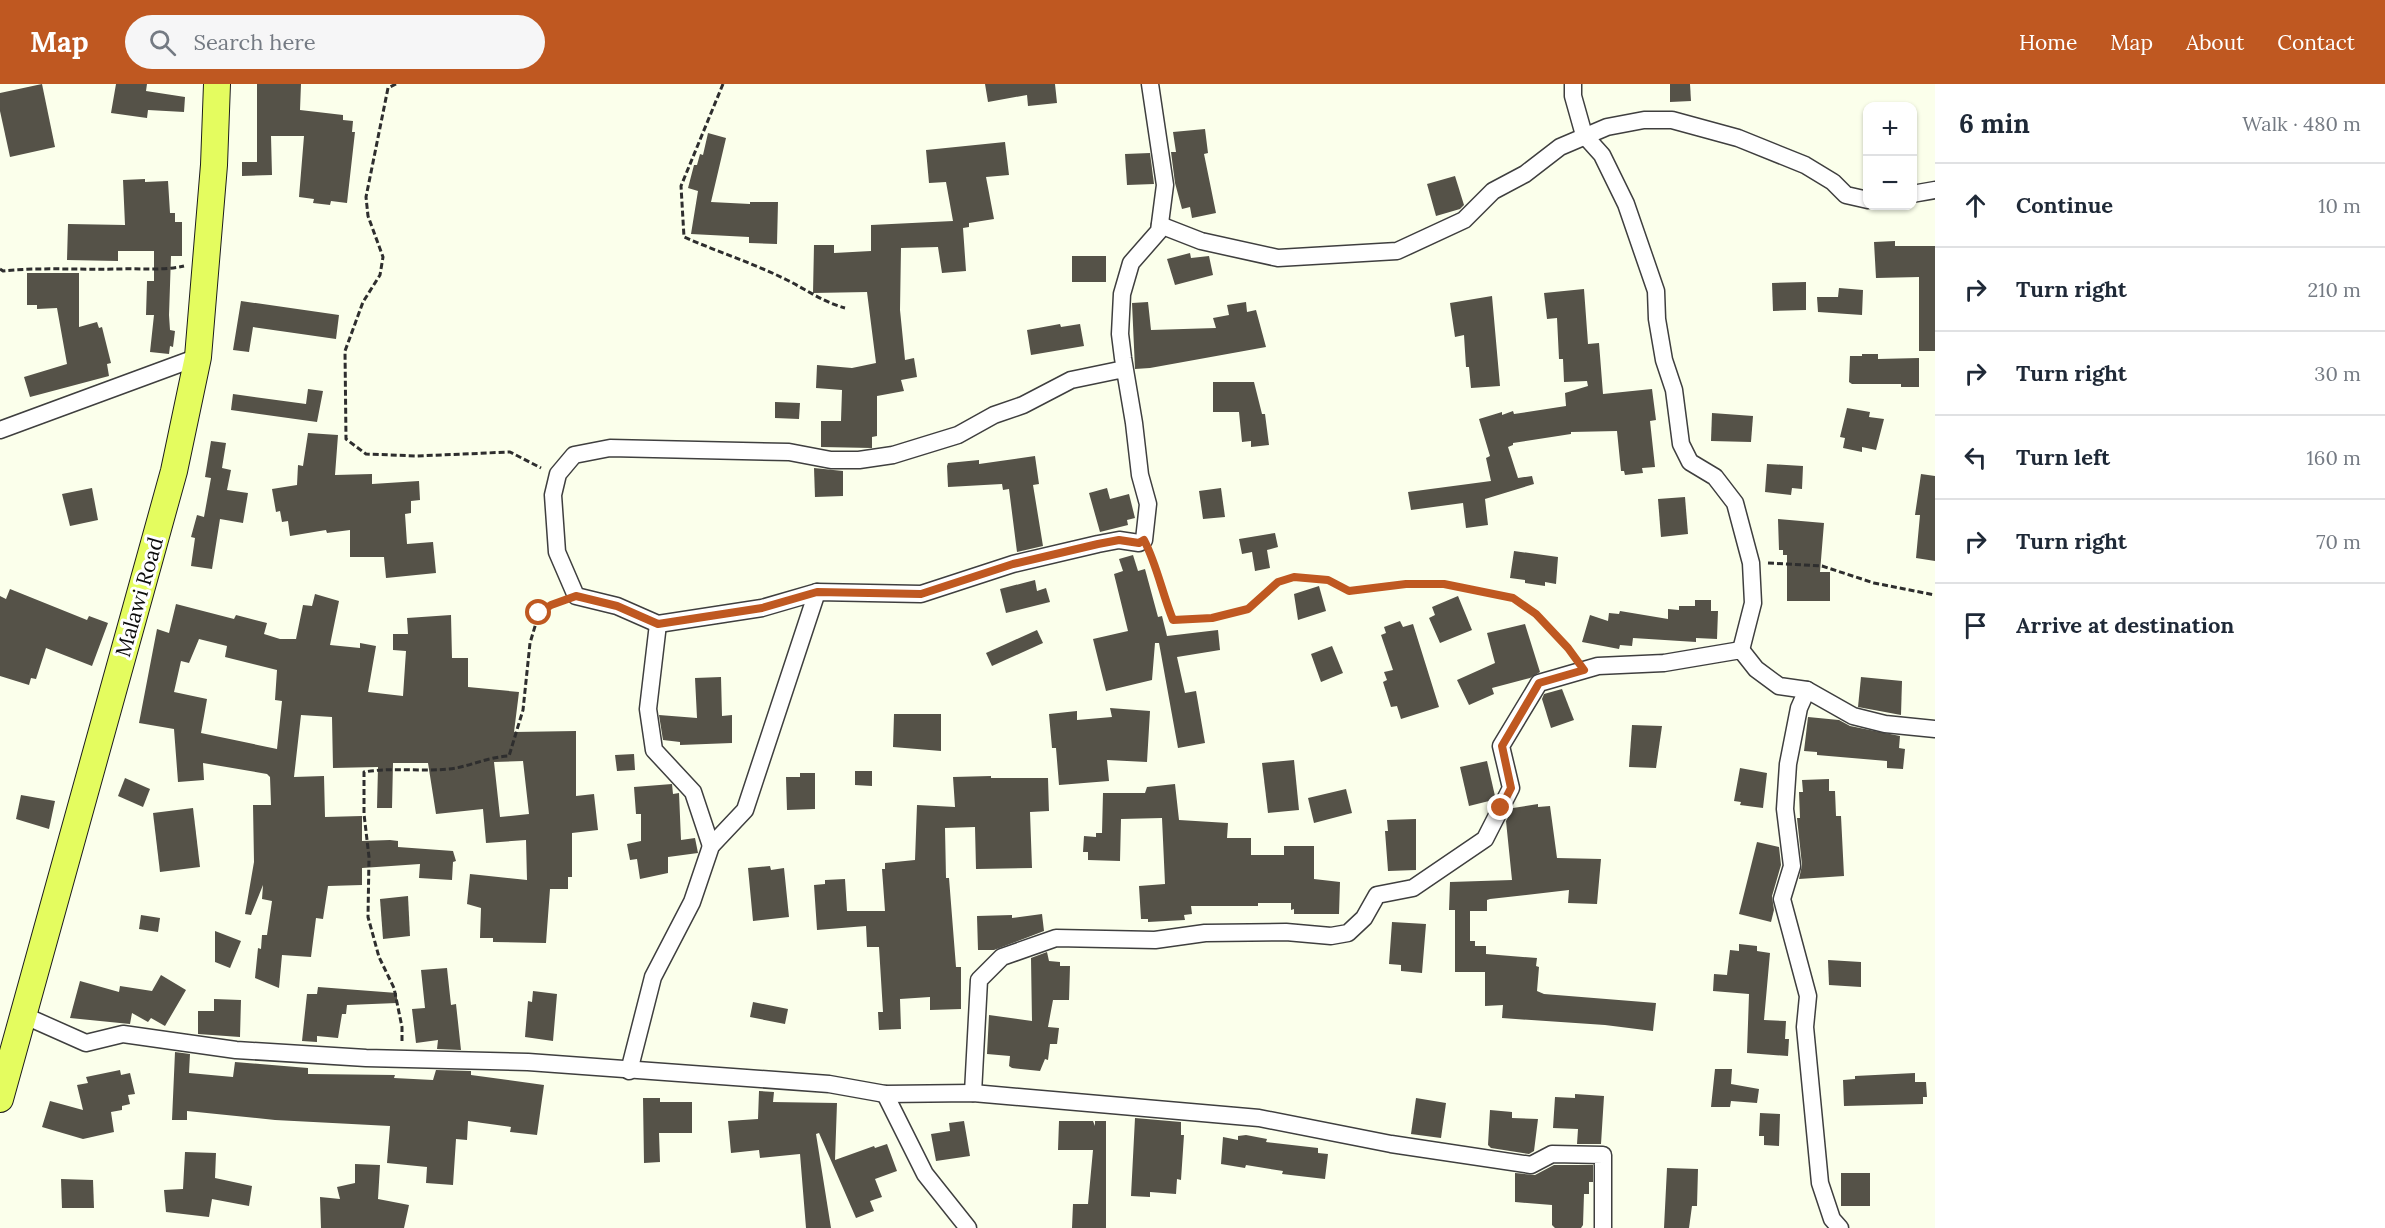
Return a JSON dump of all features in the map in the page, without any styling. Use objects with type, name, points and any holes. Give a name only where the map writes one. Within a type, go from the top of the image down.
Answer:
[{"type":"main road","name":"Malawi Road","points":[[0,1099],[174,471],[198,357],[217,84]]},
{"type":"street","points":[[1124,369],[1071,380],[1023,405],[994,415],[958,435],[893,456],[859,460],[831,460],[789,452],[610,448],[574,455],[558,474],[553,495],[557,552],[576,596],[617,606],[658,624],[762,608],[817,592],[921,594],[1013,564],[1119,540],[1139,543],[1144,540],[1148,504],[1140,475],[1136,433],[1120,334],[1125,278],[1131,263],[1156,236],[1160,225],[1166,184],[1150,84]]},
{"type":"street","points":[[1573,84],[1573,96],[1584,135],[1602,155],[1626,204],[1656,291],[1658,329],[1664,360],[1674,390],[1682,444],[1690,462],[1715,477],[1735,503],[1751,563],[1753,603],[1741,650]]},
{"type":"street","points":[[1160,225],[1201,241],[1278,258],[1397,251],[1464,220],[1493,191],[1525,174],[1560,147],[1584,135],[1617,125],[1672,120],[1738,138],[1805,165],[1833,182],[1846,195],[1863,199]]},
{"type":"street","points":[[1917,193],[1935,190]]},
{"type":"street","points":[[0,430],[198,357]]},
{"type":"street","points":[[629,1071],[653,977],[692,902],[711,846],[745,810],[817,592]]},
{"type":"street","points":[[658,624],[648,709],[654,750],[693,792],[711,846]]},
{"type":"street","points":[[973,1094],[979,980],[1002,957],[1056,938],[1155,940],[1205,933],[1286,932],[1331,936],[1348,933],[1364,918],[1377,895],[1413,888],[1485,839],[1511,788],[1502,746],[1539,683],[1598,666],[1664,663],[1741,650]]},
{"type":"street","points":[[1741,650],[1756,669],[1779,686],[1807,690],[1853,716],[1885,724],[1935,729]]},
{"type":"street","points":[[1807,690],[1799,708],[1788,764],[1785,809],[1792,866],[1782,899],[1808,996],[1805,1027],[1820,1183],[1832,1219],[1840,1228]]},
{"type":"street","points":[[23,1015],[86,1043],[123,1034],[236,1050],[402,1059],[528,1062],[829,1084],[885,1094],[973,1094],[1259,1118],[1391,1144],[1531,1165],[1552,1154],[1604,1155],[1603,1228]]},
{"type":"street","points":[[885,1094],[926,1174],[968,1228]]},
{"type":"path","points":[[396,84],[388,88],[366,197],[368,216],[383,257],[380,276],[363,302],[345,351],[346,439],[366,454],[417,456],[510,452],[558,474]]},
{"type":"path","points":[[723,84],[720,96],[691,155],[681,186],[684,237],[746,260],[790,281],[827,303],[845,308]]},
{"type":"path","points":[[0,269],[165,270],[206,262]]},
{"type":"path","points":[[1144,540],[1154,559],[1163,595],[1173,620],[1212,618],[1248,609],[1278,582],[1294,577],[1328,580],[1349,591],[1406,584],[1444,584],[1513,598],[1536,614],[1568,648],[1584,670]]},
{"type":"path","points":[[1751,563],[1822,566],[1874,584],[1935,595]]},
{"type":"path","points":[[402,1059],[402,1027],[394,988],[379,957],[368,917],[369,857],[364,814],[364,772],[398,768],[453,768],[490,757],[509,756],[523,710],[530,643],[539,613],[551,605],[576,596]]},
{"type":"building","points":[[42,84],[55,147],[10,157],[0,111],[0,93]]},
{"type":"building","points":[[116,84],[147,84],[146,91],[185,97],[184,112],[148,110],[147,118],[111,113]]},
{"type":"building","points":[[257,84],[301,84],[300,110],[343,115],[343,120],[353,121],[352,132],[355,132],[347,203],[331,201],[330,205],[313,203],[314,199],[299,197],[304,136],[271,136],[272,175],[242,176],[242,162],[257,162]]},
{"type":"building","points":[[985,84],[1055,84],[1057,103],[1028,106],[1027,95],[988,102]]},
{"type":"building","points":[[1670,84],[1690,84],[1691,101],[1670,102]]},
{"type":"building","points":[[1205,129],[1208,153],[1204,154],[1216,213],[1192,218],[1190,207],[1182,209],[1175,183],[1171,152],[1176,152],[1173,132]]},
{"type":"building","points":[[708,133],[726,138],[711,202],[750,204],[750,202],[778,202],[777,244],[749,243],[749,237],[691,234],[698,191],[688,188],[694,165],[697,165],[700,154],[703,155]]},
{"type":"building","points":[[1005,142],[1009,175],[986,177],[994,219],[969,223],[969,227],[963,228],[966,271],[942,273],[938,247],[901,248],[900,310],[905,360],[914,358],[917,377],[901,380],[904,391],[877,396],[877,436],[872,437],[872,448],[821,447],[821,421],[841,421],[842,390],[816,388],[817,365],[852,368],[876,363],[867,292],[813,293],[814,245],[834,245],[834,253],[871,251],[871,225],[953,221],[946,182],[929,183],[926,150]]},
{"type":"building","points":[[1150,153],[1154,184],[1127,185],[1125,154]]},
{"type":"building","points":[[1455,176],[1464,205],[1460,209],[1436,216],[1427,184]]},
{"type":"building","points":[[145,179],[145,182],[168,181],[170,213],[175,213],[175,222],[182,222],[182,256],[171,256],[169,315],[170,330],[175,331],[173,347],[170,346],[169,354],[150,352],[154,315],[146,315],[147,281],[154,281],[154,251],[118,251],[118,261],[67,260],[68,224],[125,225],[123,180]]},
{"type":"building","points":[[1895,241],[1895,246],[1935,246],[1935,351],[1919,351],[1919,277],[1876,278],[1874,242]]},
{"type":"building","points":[[1190,253],[1191,258],[1209,256],[1213,275],[1175,285],[1167,259]]},
{"type":"building","points":[[1072,256],[1106,256],[1106,282],[1072,282]]},
{"type":"building","points":[[27,273],[79,273],[79,327],[97,322],[99,328],[102,327],[111,363],[107,364],[109,376],[30,397],[24,377],[67,364],[57,308],[37,309],[37,305],[27,305]]},
{"type":"building","points":[[1806,282],[1806,310],[1773,311],[1772,283]]},
{"type":"building","points":[[1839,288],[1863,290],[1862,315],[1818,312],[1817,297],[1838,297]]},
{"type":"building","points":[[1584,289],[1588,344],[1599,343],[1603,394],[1652,389],[1656,420],[1650,421],[1655,467],[1642,468],[1643,473],[1625,475],[1624,471],[1621,471],[1617,431],[1571,432],[1571,434],[1513,443],[1508,447],[1518,478],[1532,476],[1534,484],[1485,499],[1488,525],[1466,528],[1463,503],[1411,510],[1408,492],[1491,481],[1486,458],[1490,456],[1479,419],[1502,412],[1502,415],[1513,411],[1514,414],[1566,406],[1565,393],[1588,386],[1587,381],[1564,382],[1563,359],[1559,359],[1557,318],[1547,319],[1544,293]]},
{"type":"building","points":[[1492,296],[1500,386],[1471,388],[1469,367],[1466,367],[1464,335],[1455,337],[1450,303]]},
{"type":"building","points":[[241,301],[339,315],[336,339],[253,327],[249,352],[233,350]]},
{"type":"building","points":[[1148,302],[1151,330],[1216,328],[1213,318],[1229,315],[1227,305],[1246,302],[1247,312],[1256,310],[1266,347],[1135,369],[1132,303]]},
{"type":"building","points":[[1060,324],[1061,327],[1080,324],[1084,346],[1031,355],[1027,330]]},
{"type":"building","points":[[1862,354],[1878,354],[1878,359],[1919,358],[1919,387],[1901,387],[1901,384],[1852,384],[1849,382],[1850,356],[1862,356]]},
{"type":"building","points":[[1213,382],[1254,382],[1262,414],[1265,414],[1269,445],[1251,447],[1251,441],[1242,442],[1239,412],[1213,412]]},
{"type":"building","points":[[308,389],[323,391],[317,422],[231,410],[233,394],[306,404]]},
{"type":"building","points":[[775,402],[800,403],[799,419],[775,418]]},
{"type":"building","points":[[1847,408],[1870,412],[1869,417],[1884,419],[1876,450],[1862,447],[1862,452],[1843,448],[1845,438],[1840,437]]},
{"type":"building","points":[[1712,413],[1753,416],[1751,442],[1711,441]]},
{"type":"building","points":[[308,433],[338,435],[335,475],[372,474],[372,484],[419,481],[420,500],[411,501],[411,513],[405,514],[407,544],[433,542],[436,573],[386,578],[384,557],[350,557],[350,530],[327,533],[326,530],[290,536],[288,521],[282,522],[280,511],[276,512],[272,489],[297,485],[298,465],[303,466]]},
{"type":"building","points":[[211,441],[226,443],[222,468],[231,470],[227,490],[248,493],[243,523],[220,519],[212,569],[191,566],[195,538],[191,537],[197,515],[204,517],[211,478],[205,477]]},
{"type":"building","points":[[1035,456],[1039,484],[1033,485],[1043,546],[1017,552],[1009,489],[1003,490],[1002,484],[948,487],[947,466],[948,463],[979,460],[979,464]]},
{"type":"building","points":[[1767,464],[1803,466],[1802,489],[1792,488],[1791,495],[1765,492]]},
{"type":"building","points":[[814,468],[843,471],[843,496],[815,497]]},
{"type":"building","points":[[1921,474],[1935,476],[1935,561],[1916,558],[1920,515],[1915,515]]},
{"type":"building","points":[[92,488],[98,520],[70,526],[62,494]]},
{"type":"building","points":[[1107,488],[1110,499],[1129,494],[1135,518],[1127,520],[1128,525],[1100,532],[1089,493]]},
{"type":"building","points":[[1221,488],[1225,517],[1203,519],[1199,491]]},
{"type":"building","points":[[1685,497],[1688,534],[1661,537],[1658,499]]},
{"type":"building","points":[[1778,519],[1824,523],[1820,572],[1830,572],[1830,601],[1787,601],[1787,555],[1783,555],[1783,550],[1779,550]]},
{"type":"building","points":[[1275,533],[1278,547],[1267,550],[1270,568],[1255,571],[1252,552],[1242,554],[1239,539]]},
{"type":"building","points":[[1514,551],[1558,557],[1556,584],[1545,582],[1545,586],[1510,578]]},
{"type":"building","points":[[1133,555],[1138,571],[1145,569],[1158,617],[1162,616],[1167,636],[1218,630],[1220,650],[1177,657],[1185,693],[1196,691],[1205,743],[1178,748],[1159,643],[1155,643],[1152,680],[1106,691],[1093,639],[1128,631],[1114,574],[1123,571],[1119,559]]},
{"type":"building","points":[[1035,580],[1037,591],[1046,588],[1050,602],[1006,613],[1000,589]]},
{"type":"building","points":[[1319,586],[1326,611],[1298,620],[1294,594]]},
{"type":"building","points":[[10,589],[87,620],[89,616],[108,623],[92,666],[46,648],[36,679],[31,678],[29,685],[0,676],[0,596],[6,599]]},
{"type":"building","points":[[315,594],[339,601],[330,645],[360,648],[360,643],[376,646],[368,692],[403,696],[406,651],[393,650],[393,634],[408,634],[407,618],[451,615],[452,658],[468,658],[468,687],[519,692],[514,732],[576,731],[576,796],[594,794],[598,830],[572,833],[572,877],[568,877],[568,889],[550,889],[546,943],[493,942],[493,938],[480,938],[481,908],[467,904],[470,874],[527,880],[526,840],[486,843],[483,809],[436,814],[428,763],[393,763],[392,808],[377,808],[378,767],[333,768],[332,717],[301,715],[294,777],[324,776],[325,817],[362,816],[362,841],[390,840],[398,841],[398,847],[453,851],[456,861],[453,862],[452,880],[419,878],[420,864],[362,868],[362,885],[328,886],[323,919],[316,918],[311,957],[282,955],[279,988],[255,978],[258,948],[261,949],[262,935],[267,935],[272,901],[262,899],[263,885],[251,915],[245,914],[254,862],[253,805],[271,805],[270,777],[267,774],[203,763],[204,780],[178,782],[174,729],[139,723],[157,629],[169,633],[176,604],[234,619],[236,615],[267,623],[264,634],[280,639],[296,639],[303,605],[312,606]],"holes":[[[199,639],[227,646],[225,657],[277,670],[275,700],[282,701],[277,749],[201,733],[207,699],[174,692],[181,661],[189,663]],[[523,761],[529,814],[500,817],[494,762]]]},
{"type":"building","points":[[1458,596],[1472,630],[1440,643],[1429,618],[1435,615],[1432,607]]},
{"type":"building","points":[[1695,600],[1711,600],[1711,611],[1718,611],[1717,639],[1696,638],[1696,642],[1633,638],[1632,646],[1620,645],[1619,649],[1582,642],[1590,615],[1608,621],[1609,613],[1619,614],[1620,611],[1668,619],[1668,609],[1679,610],[1679,606],[1695,606]]},
{"type":"building","points":[[1400,621],[1403,627],[1413,624],[1439,707],[1401,719],[1397,706],[1391,707],[1383,682],[1387,680],[1384,672],[1393,670],[1381,635],[1386,633],[1384,627]]},
{"type":"building","points":[[1525,624],[1540,672],[1530,678],[1492,688],[1494,694],[1469,705],[1457,680],[1495,663],[1487,633]]},
{"type":"building","points":[[1037,630],[1043,643],[992,666],[986,653]]},
{"type":"building","points":[[1332,646],[1343,673],[1321,682],[1311,654]]},
{"type":"building","points":[[721,677],[722,716],[732,715],[732,743],[680,745],[680,742],[663,740],[659,715],[697,718],[695,678]]},
{"type":"building","points":[[1861,677],[1902,681],[1901,715],[1858,707]]},
{"type":"building","points":[[1562,689],[1574,720],[1551,728],[1542,699],[1544,694]]},
{"type":"building","points":[[1110,708],[1150,711],[1147,762],[1107,760],[1109,781],[1059,785],[1056,748],[1052,748],[1049,714],[1077,711],[1077,720],[1112,717]]},
{"type":"building","points":[[894,714],[941,714],[941,751],[893,747]]},
{"type":"building","points":[[1808,717],[1839,720],[1850,726],[1900,736],[1899,748],[1905,749],[1903,769],[1887,768],[1887,761],[1817,755],[1817,752],[1804,751]]},
{"type":"building","points":[[1632,725],[1662,726],[1656,768],[1629,767]]},
{"type":"building","points":[[634,754],[635,770],[617,771],[615,755]]},
{"type":"building","points":[[1294,760],[1299,810],[1268,813],[1262,763]]},
{"type":"building","points":[[1487,761],[1495,796],[1493,800],[1469,806],[1460,767]]},
{"type":"building","points":[[1740,768],[1767,773],[1763,808],[1740,805],[1741,802],[1734,801]]},
{"type":"building","points":[[855,771],[872,771],[872,786],[855,785]]},
{"type":"building","points":[[800,773],[815,773],[815,809],[787,810],[786,777],[800,777]]},
{"type":"building","points":[[991,776],[991,778],[1048,778],[1049,811],[1030,812],[1032,868],[976,869],[975,827],[945,828],[946,878],[949,878],[956,967],[961,967],[961,1009],[930,1010],[930,997],[900,999],[901,1029],[879,1030],[878,1012],[883,1012],[879,947],[867,947],[866,926],[817,930],[814,885],[825,884],[825,880],[845,879],[847,911],[885,911],[882,869],[885,869],[885,863],[915,860],[917,805],[955,807],[953,777]]},
{"type":"building","points":[[125,778],[150,789],[143,807],[118,796]]},
{"type":"building","points":[[1829,779],[1829,791],[1835,791],[1836,816],[1841,816],[1844,876],[1799,879],[1802,865],[1797,818],[1800,818],[1799,792],[1803,792],[1802,780]]},
{"type":"building","points":[[672,784],[673,794],[679,793],[681,840],[695,838],[698,853],[668,857],[668,873],[640,879],[637,859],[630,860],[627,844],[641,841],[641,814],[636,814],[634,787]]},
{"type":"building","points":[[1175,784],[1179,820],[1228,823],[1227,838],[1251,838],[1251,855],[1284,855],[1284,846],[1314,846],[1314,879],[1340,882],[1339,914],[1294,914],[1294,909],[1291,910],[1291,903],[1258,903],[1258,906],[1191,906],[1192,914],[1184,915],[1185,920],[1148,922],[1148,919],[1141,919],[1139,886],[1165,884],[1162,818],[1121,819],[1120,861],[1088,860],[1088,852],[1083,852],[1084,836],[1096,837],[1096,833],[1102,833],[1103,793],[1145,793],[1147,787]]},
{"type":"building","points":[[1346,789],[1352,813],[1314,823],[1308,798]]},
{"type":"building","points":[[21,795],[55,801],[49,829],[16,819]]},
{"type":"building","points":[[1538,804],[1538,807],[1550,806],[1557,858],[1601,859],[1597,904],[1568,903],[1569,890],[1490,899],[1487,900],[1487,911],[1470,911],[1470,941],[1475,941],[1475,946],[1486,946],[1486,954],[1537,958],[1536,966],[1539,967],[1537,991],[1544,994],[1656,1003],[1653,1031],[1605,1025],[1502,1018],[1503,1005],[1485,1006],[1485,972],[1455,972],[1455,910],[1449,910],[1450,882],[1512,880],[1506,821],[1513,808]]},
{"type":"building","points":[[193,808],[200,867],[160,872],[153,813]]},
{"type":"building","points":[[1416,819],[1416,870],[1388,871],[1385,831],[1388,831],[1387,820]]},
{"type":"building","points":[[1757,842],[1779,847],[1781,865],[1772,896],[1774,910],[1771,922],[1739,914]]},
{"type":"building","points":[[770,866],[771,870],[784,868],[789,917],[753,921],[748,868]]},
{"type":"building","points":[[408,896],[410,936],[383,939],[380,899]]},
{"type":"building","points":[[1042,914],[1044,931],[994,950],[978,950],[977,916],[1012,915],[1012,918]]},
{"type":"building","points":[[141,915],[160,918],[158,932],[139,929]]},
{"type":"building","points":[[1392,922],[1426,924],[1422,973],[1401,971],[1401,965],[1389,964]]},
{"type":"building","points":[[215,931],[241,941],[230,968],[215,962]]},
{"type":"building","points":[[1739,944],[1757,946],[1757,951],[1770,953],[1764,1020],[1786,1021],[1785,1039],[1789,1039],[1788,1056],[1747,1053],[1749,994],[1713,991],[1714,974],[1727,975],[1730,950],[1739,951]]},
{"type":"building","points":[[1047,952],[1049,961],[1060,962],[1060,966],[1070,966],[1069,1000],[1053,1000],[1048,1027],[1059,1028],[1057,1044],[1050,1044],[1048,1060],[1045,1059],[1040,1071],[1012,1068],[1009,1066],[1010,1056],[987,1054],[989,1015],[1032,1021],[1031,958]]},
{"type":"building","points":[[1828,960],[1861,962],[1861,987],[1829,985]]},
{"type":"building","points":[[447,968],[451,1005],[456,1004],[461,1050],[437,1049],[438,1040],[416,1043],[412,1009],[425,1008],[421,970]]},
{"type":"building","points":[[161,975],[186,990],[165,1026],[151,1018],[148,1022],[132,1013],[130,1024],[70,1018],[80,981],[119,992],[120,986],[152,991]]},
{"type":"building","points":[[318,987],[397,993],[397,1003],[347,1005],[346,1014],[342,1014],[338,1038],[317,1036],[317,1042],[302,1041],[307,994],[317,994]]},
{"type":"building","points":[[533,991],[557,994],[553,1041],[525,1037],[528,1001],[532,1002]]},
{"type":"building","points":[[214,999],[241,1000],[240,1037],[198,1034],[198,1011],[214,1011]]},
{"type":"building","points":[[753,1002],[788,1009],[785,1024],[750,1017]]},
{"type":"building","points":[[175,1052],[190,1054],[189,1073],[233,1077],[235,1062],[308,1068],[308,1074],[395,1075],[394,1078],[433,1080],[436,1070],[471,1071],[471,1075],[544,1085],[537,1135],[510,1132],[511,1127],[468,1121],[467,1140],[456,1139],[453,1185],[426,1183],[427,1167],[387,1163],[390,1126],[275,1120],[187,1111],[187,1120],[172,1120]]},
{"type":"building","points":[[1715,1069],[1732,1069],[1731,1084],[1759,1089],[1757,1103],[1731,1101],[1730,1107],[1711,1107]]},
{"type":"building","points":[[120,1070],[121,1075],[130,1073],[135,1094],[128,1095],[130,1104],[122,1106],[122,1110],[111,1112],[114,1132],[83,1139],[42,1127],[50,1101],[83,1110],[77,1085],[88,1083],[86,1077]]},
{"type":"building","points":[[1915,1073],[1915,1082],[1926,1082],[1927,1097],[1923,1097],[1923,1104],[1844,1106],[1843,1080],[1855,1079],[1855,1076]]},
{"type":"building","points":[[759,1091],[774,1092],[773,1102],[837,1103],[835,1160],[874,1146],[875,1148],[887,1144],[897,1171],[875,1179],[882,1197],[870,1201],[874,1211],[856,1218],[819,1133],[816,1134],[831,1228],[806,1228],[800,1154],[760,1158],[759,1150],[731,1153],[728,1121],[758,1119]]},
{"type":"building","points":[[1575,1094],[1604,1096],[1601,1144],[1577,1144],[1578,1129],[1553,1128],[1555,1097],[1575,1098]]},
{"type":"building","points":[[643,1098],[660,1098],[660,1102],[692,1102],[692,1133],[659,1133],[660,1162],[644,1163]]},
{"type":"building","points":[[1416,1098],[1446,1103],[1441,1138],[1411,1134]]},
{"type":"building","points":[[1490,1110],[1512,1112],[1512,1118],[1538,1119],[1534,1151],[1529,1154],[1491,1148],[1488,1145]]},
{"type":"building","points":[[1760,1113],[1780,1114],[1779,1146],[1764,1145],[1764,1136],[1759,1136]]},
{"type":"building","points":[[1135,1118],[1181,1122],[1181,1135],[1184,1135],[1181,1180],[1177,1179],[1176,1194],[1150,1192],[1150,1197],[1131,1196]]},
{"type":"building","points":[[964,1121],[970,1156],[936,1161],[931,1134],[950,1131],[949,1123]]},
{"type":"building","points":[[1059,1121],[1093,1121],[1095,1126],[1095,1121],[1106,1121],[1106,1228],[1072,1228],[1073,1204],[1088,1204],[1093,1150],[1058,1150]]},
{"type":"building","points":[[1246,1135],[1267,1139],[1266,1142],[1318,1148],[1318,1153],[1328,1154],[1325,1179],[1282,1174],[1283,1171],[1246,1165],[1245,1168],[1221,1164],[1223,1137],[1238,1140],[1238,1136]]},
{"type":"building","points":[[185,1152],[216,1153],[215,1178],[252,1186],[249,1206],[212,1199],[209,1217],[166,1212],[164,1190],[183,1189]]},
{"type":"building","points":[[355,1164],[380,1165],[378,1199],[409,1205],[404,1228],[321,1228],[320,1197],[340,1199],[337,1187],[355,1183]]},
{"type":"building","points":[[1554,1165],[1593,1165],[1593,1182],[1589,1182],[1589,1194],[1584,1194],[1581,1228],[1555,1228],[1552,1225],[1552,1205],[1515,1202],[1515,1173],[1535,1175]]},
{"type":"building","points":[[1667,1168],[1698,1169],[1697,1206],[1692,1206],[1689,1228],[1664,1228]]},
{"type":"building","points":[[1841,1173],[1870,1173],[1870,1206],[1841,1206]]},
{"type":"building","points":[[61,1179],[93,1180],[94,1208],[62,1208]]},
{"type":"route","points":[[539,613],[551,605],[576,596],[617,606],[658,624],[762,608],[817,592],[921,594],[1013,564],[1119,540],[1134,543],[1144,540],[1154,559],[1163,595],[1173,620],[1212,618],[1248,609],[1278,582],[1294,577],[1328,580],[1349,591],[1406,584],[1444,584],[1462,587],[1513,598],[1536,614],[1568,648],[1584,670],[1539,683],[1502,746],[1511,788],[1501,808]]}]
